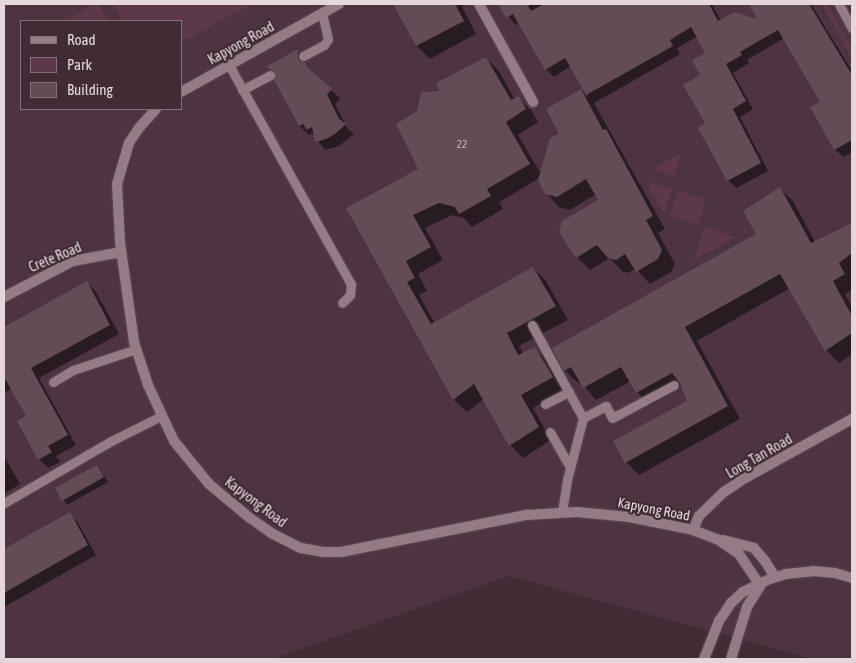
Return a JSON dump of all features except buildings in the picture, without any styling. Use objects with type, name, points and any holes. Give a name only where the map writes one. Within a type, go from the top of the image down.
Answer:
[{"type":"street","name":"Kapyong Road","points":[[182,91],[339,4]]},
{"type":"street","points":[[479,4],[533,102]]},
{"type":"street","name":"Kapyong Road","points":[[155,110],[133,136],[120,167],[116,193],[121,252],[136,349],[161,416],[174,441],[209,484],[273,534],[301,548],[322,552],[356,550],[514,517],[562,512],[629,517],[693,530],[717,539],[754,548],[765,560],[775,577]]},
{"type":"street","name":"Crete Road","points":[[4,297],[73,261],[121,252]]},
{"type":"street","name":"Long Tan Road","points":[[693,530],[699,516],[724,492],[852,419]]},
{"type":"street","name":"Kapyong Road","points":[[717,539],[739,554],[760,585]]},
{"type":"street","points":[[704,659],[716,627],[739,594],[775,577],[814,571],[835,573],[852,578]]},
{"type":"street","points":[[732,657],[748,606],[760,585]]},
{"type":"lane","points":[[839,4],[852,28]]},
{"type":"lane","points":[[303,56],[324,45],[328,39],[322,14]]},
{"type":"lane","points":[[229,65],[351,284],[350,295],[342,303]]},
{"type":"lane","points":[[242,90],[270,75]]},
{"type":"lane","points":[[532,325],[583,418],[570,467],[562,512]]},
{"type":"lane","points":[[53,382],[73,370],[136,349]]},
{"type":"lane","points":[[583,418],[606,406],[612,418],[674,385]]},
{"type":"lane","points":[[545,404],[569,392]]},
{"type":"lane","points":[[4,503],[111,441],[161,416]]},
{"type":"lane","points":[[550,432],[570,467]]},
{"type":"shaded area","points":[[4,4],[852,4],[852,659],[812,659],[509,576],[273,659],[4,659]]},
{"type":"green space","points":[[98,4],[107,20],[66,20]]},
{"type":"green space","points":[[113,4],[252,4],[182,41],[182,20],[122,20]]},
{"type":"green space","points":[[822,4],[827,4],[852,48],[852,59]]},
{"type":"green space","points":[[681,153],[674,177],[653,169]]},
{"type":"green space","points":[[651,182],[672,189],[664,214],[648,186]]},
{"type":"green space","points":[[678,191],[706,199],[698,224],[670,216]]},
{"type":"green space","points":[[704,227],[736,237],[694,260]]}]
